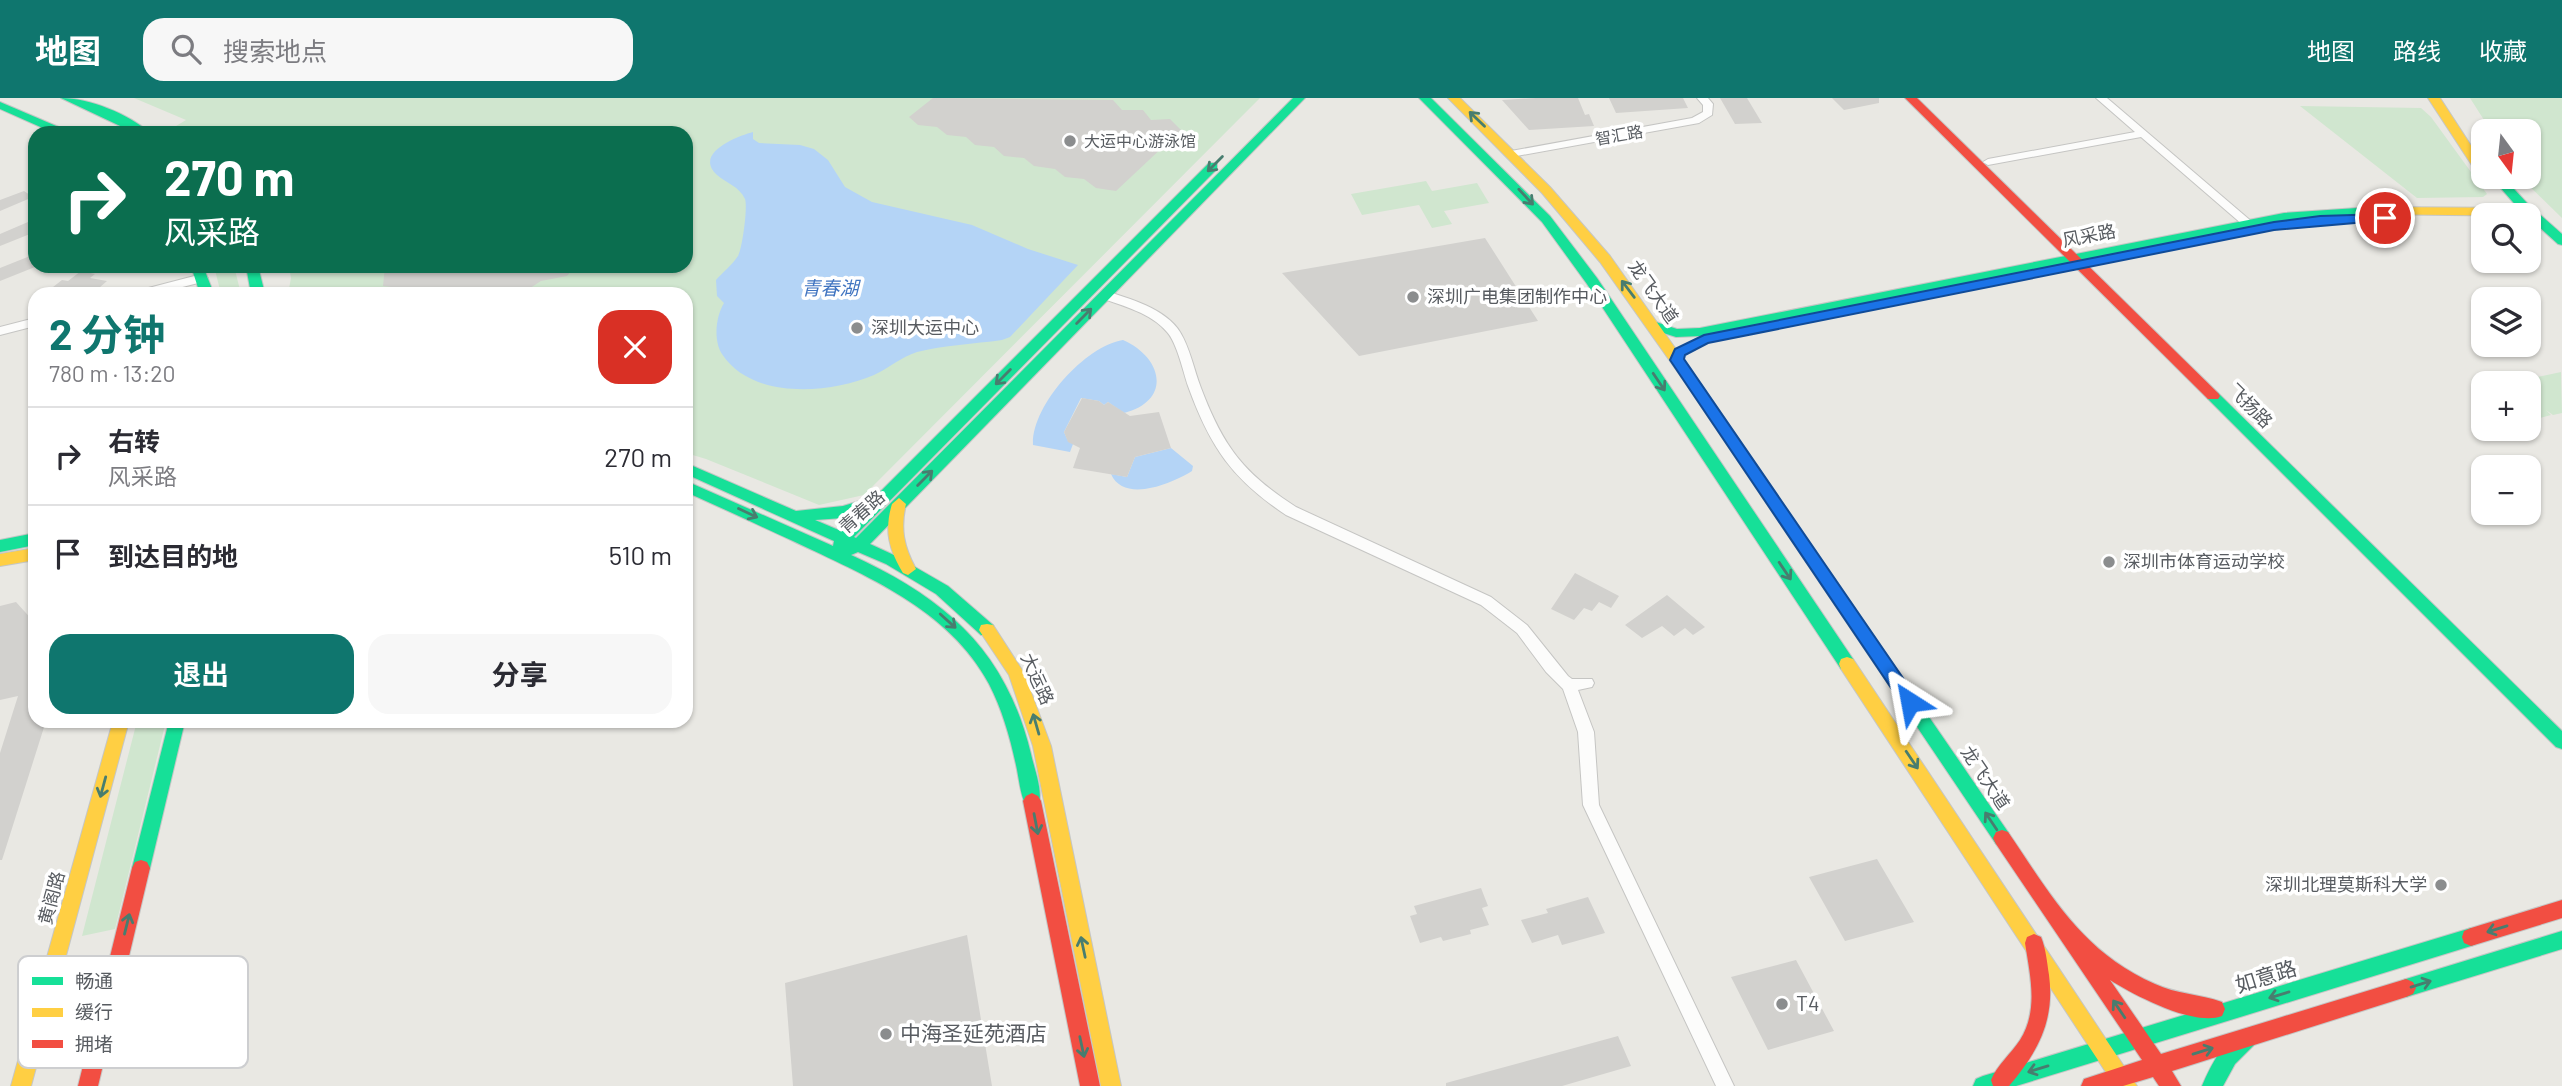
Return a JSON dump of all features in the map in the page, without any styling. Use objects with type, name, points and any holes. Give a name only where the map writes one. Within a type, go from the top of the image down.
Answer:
[{"type":"street","points":[[68,98],[131,126]]},
{"type":"street","name":"青春路","points":[[838,556],[844,538],[1281,98]]},
{"type":"street","name":"青春路","points":[[838,556],[859,545],[1299,98]]},
{"type":"street","points":[[1425,98],[1520,190],[1573,254],[2124,1081]]},
{"type":"street","name":"龙飞大道","points":[[1454,98],[1511,154],[1587,236],[1653,325],[2171,1086]]},
{"type":"street","name":"智汇路","points":[[1511,154],[1695,121],[1708,113],[1708,104],[1703,98]]},
{"type":"street","name":"飞扬路","points":[[1910,98],[2562,726]]},
{"type":"street","name":"飞扬路","points":[[1923,98],[1988,162],[2081,262],[2562,742]]},
{"type":"street","points":[[2101,98],[2247,223]]},
{"type":"street","points":[[2434,98],[2471,154]]},
{"type":"street","points":[[2445,98],[2471,138]]},
{"type":"street","points":[[0,105],[48,126]]},
{"type":"street","points":[[1988,162],[2143,134]]},
{"type":"street","points":[[2499,189],[2512,203]]},
{"type":"street","name":"风采路","points":[[1677,360],[1684,348],[1704,340],[2081,262],[2247,223],[2331,212],[2471,214]]},
{"type":"street","name":"风采路","points":[[1653,325],[1676,333],[1700,332],[2304,222],[2360,218],[2471,217]]},
{"type":"street","points":[[2541,227],[2562,241]]},
{"type":"street","points":[[2541,232],[2562,252]]},
{"type":"street","points":[[160,287],[197,273]]},
{"type":"street","points":[[1105,295],[1167,322],[1175,332],[1211,430],[1222,450],[1251,484],[1291,511],[1479,597],[1504,613],[1525,633],[1553,674],[1569,685],[1586,733],[1591,805],[1725,1086]]},
{"type":"street","points":[[0,331],[28,324]]},
{"type":"street","name":"大运路","points":[[693,471],[908,569],[958,603],[982,625],[1008,659],[1032,709],[1041,740],[1111,1086]]},
{"type":"street","name":"大运路","points":[[693,489],[838,556],[926,602],[970,642],[1001,688],[1020,743],[1090,1086]]},
{"type":"street","points":[[790,513],[830,515],[883,498]]},
{"type":"street","points":[[899,504],[894,520],[894,538],[898,553],[908,569]]},
{"type":"street","points":[[0,546],[28,541]]},
{"type":"street","points":[[0,560],[28,555]]},
{"type":"street","points":[[1569,685],[1587,683]]},
{"type":"street","name":"黄阁路","points":[[56,956],[119,728]]},
{"type":"street","points":[[120,956],[175,728]]},
{"type":"street","name":"如意路","points":[[1983,1086],[2562,909]]},
{"type":"street","points":[[2065,930],[2111,973],[2140,992],[2188,1007],[2229,1010]]},
{"type":"street","points":[[2091,1086],[2124,1081],[2158,1066],[2562,940]]},
{"type":"street","points":[[2000,1081],[2024,1056],[2039,1033],[2042,982],[2034,943]]},
{"type":"street","points":[[2212,1086],[2228,1057],[2247,1038]]},
{"type":"street","name":"黄阁路","points":[[20,1086],[25,1068]]},
{"type":"street","points":[[88,1086],[92,1068]]},
{"type":"green space","name":"深圳大运中心","points":[[134,98],[1260,98],[864,495],[819,505],[693,455],[693,287],[289,287],[290,273],[693,273],[693,126],[176,126],[186,120]]},
{"type":"green space","points":[[2470,98],[2562,98],[2562,218],[2532,189],[2541,189],[2541,119],[2483,119]]},
{"type":"green space","points":[[2300,106],[2421,108],[2431,117],[2471,172],[2471,189],[2483,189],[2487,194],[2483,197],[2417,198]]},
{"type":"green space","points":[[1426,181],[1432,191],[1477,183],[1489,203],[1444,211],[1452,224],[1432,228],[1419,205],[1362,215],[1351,194]]},
{"type":"green space","points":[[216,273],[236,273],[239,287],[219,287]]},
{"type":"green space","points":[[2561,372],[2562,413],[2553,415],[2546,410],[2551,415],[2541,418],[2541,376]]},
{"type":"green space","points":[[135,728],[164,728],[115,929],[82,936]]},
{"type":"water","name":"青春湖","points":[[753,132],[753,139],[759,143],[800,145],[814,149],[828,160],[845,187],[872,202],[972,225],[1028,249],[1078,265],[1010,337],[1002,340],[917,352],[874,375],[835,386],[792,389],[771,386],[752,379],[735,369],[722,354],[717,342],[717,321],[724,303],[717,296],[716,280],[740,252],[746,204],[739,191],[717,175],[710,160],[720,147]]},
{"type":"water","points":[[1123,340],[1136,347],[1153,367],[1157,378],[1156,389],[1150,398],[1140,407],[1124,413],[1108,402],[1104,405],[1099,401],[1081,398],[1064,432],[1068,441],[1073,444],[1070,452],[1033,445],[1041,413],[1063,380],[1093,353]]},
{"type":"water","points":[[1171,448],[1193,466],[1192,471],[1161,485],[1137,489],[1126,488],[1117,483],[1111,474],[1127,477],[1135,457]]},
{"type":"building","name":"大运中心游泳馆","points":[[933,98],[1113,100],[1122,110],[1143,110],[1151,120],[1170,119],[1181,130],[1116,191],[1096,188],[1084,179],[1065,177],[1055,169],[1034,166],[1024,158],[1004,156],[994,147],[975,145],[966,137],[947,135],[937,127],[918,125],[909,117]]},
{"type":"building","points":[[1578,98],[1585,115],[1589,114],[1594,126],[1529,130],[1502,100]]},
{"type":"building","points":[[1609,98],[1683,98],[1688,108],[1616,113]]},
{"type":"building","points":[[1720,98],[1747,98],[1762,123],[1735,124]]},
{"type":"building","points":[[1832,98],[1879,98],[1879,103],[1844,110]]},
{"type":"building","points":[[24,191],[28,194],[28,199],[0,211],[0,200]]},
{"type":"building","points":[[28,222],[28,235],[0,246],[0,234]]},
{"type":"building","name":"深圳广电集团制作中心","points":[[1485,238],[1538,321],[1359,356],[1282,273]]},
{"type":"building","points":[[28,257],[28,270],[0,281],[0,268]]},
{"type":"building","points":[[78,273],[90,273],[95,274],[90,278],[107,281],[100,287],[53,287],[62,280],[68,281]]},
{"type":"building","points":[[384,273],[569,273],[567,276],[541,281],[532,287],[383,286]]},
{"type":"building","points":[[1082,398],[1099,401],[1104,405],[1108,402],[1130,416],[1159,412],[1171,448],[1135,457],[1127,477],[1073,468],[1080,448],[1068,442],[1064,432]]},
{"type":"building","points":[[1575,573],[1619,596],[1611,608],[1599,602],[1592,611],[1584,608],[1574,620],[1551,609]]},
{"type":"building","points":[[1667,595],[1705,627],[1693,635],[1685,628],[1674,636],[1662,626],[1642,638],[1625,625]]},
{"type":"building","points":[[16,602],[28,615],[28,728],[44,728],[2,860],[0,753],[18,696],[0,700],[0,606]]},
{"type":"building","points":[[1877,859],[1914,922],[1845,941],[1809,877]]},
{"type":"building","points":[[1481,888],[1488,906],[1482,908],[1489,925],[1470,930],[1471,934],[1443,941],[1441,937],[1420,943],[1410,916],[1417,914],[1414,906]]},
{"type":"building","points":[[1588,897],[1605,933],[1562,945],[1558,935],[1532,943],[1521,920],[1548,913],[1546,909]]},
{"type":"building","name":"中海圣延苑酒店","points":[[967,935],[992,1086],[793,1086],[785,983]]},
{"type":"building","name":"T4","points":[[1796,960],[1834,1031],[1768,1050],[1731,977]]},
{"type":"building","points":[[1618,1036],[1631,1066],[1562,1086],[1446,1086],[1446,1083]]},
{"type":"traffic: fast","points":[[67,98],[131,126]]},
{"type":"traffic: fast","points":[[848,550],[859,545],[1299,98]]},
{"type":"traffic: fast","points":[[1425,98],[1546,219],[1592,281],[1847,664]]},
{"type":"traffic: fast","points":[[0,105],[48,126]]},
{"type":"traffic: fast","points":[[840,549],[843,538],[1213,166]]},
{"type":"traffic: fast","points":[[2508,189],[2562,241]]},
{"type":"traffic: fast","points":[[1653,325],[1676,333],[1700,332],[2284,217],[2372,211]]},
{"type":"traffic: fast","points":[[200,273],[204,287]]},
{"type":"traffic: fast","points":[[254,273],[256,287]]},
{"type":"traffic: fast","points":[[1687,375],[2002,838]]},
{"type":"traffic: fast","points":[[2213,396],[2562,742]]},
{"type":"traffic: fast","points":[[693,471],[891,560],[942,590],[987,630]]},
{"type":"traffic: fast","points":[[693,489],[878,575],[929,606],[951,624],[972,645],[989,669],[1005,700],[1021,750],[1032,801]]},
{"type":"traffic: fast","points":[[801,515],[843,512],[877,501]]},
{"type":"traffic: fast","points":[[0,546],[28,540]]},
{"type":"traffic: fast","points":[[141,868],[175,728]]},
{"type":"traffic: fast","points":[[1983,1086],[2471,937]]},
{"type":"traffic: fast","points":[[2406,988],[2562,940]]},
{"type":"traffic: fast","points":[[2212,1086],[2228,1057],[2247,1038]]},
{"type":"traffic: slow","points":[[1454,98],[1546,190],[1605,259],[1687,375]]},
{"type":"traffic: slow","points":[[2434,98],[2471,155]]},
{"type":"traffic: slow","points":[[2372,211],[2471,212]]},
{"type":"traffic: slow","points":[[899,504],[895,538],[908,569]]},
{"type":"traffic: slow","points":[[0,560],[28,555]]},
{"type":"traffic: slow","points":[[987,630],[1016,673],[1042,746],[1111,1086]]},
{"type":"traffic: slow","points":[[1847,664],[2127,1086]]},
{"type":"traffic: slow","points":[[57,956],[119,728]]},
{"type":"traffic: slow","points":[[21,1086],[26,1068]]},
{"type":"traffic: jam","points":[[1911,98],[2213,396]]},
{"type":"traffic: jam","points":[[1032,801],[1090,1086]]},
{"type":"traffic: jam","points":[[2002,838],[2171,1086]]},
{"type":"traffic: jam","points":[[120,956],[141,868]]},
{"type":"traffic: jam","points":[[2471,937],[2562,909]]},
{"type":"traffic: jam","points":[[2065,930],[2099,960],[2133,983],[2170,1000],[2215,1009]]},
{"type":"traffic: jam","points":[[2001,1080],[2027,1046],[2040,1017],[2041,985],[2034,943]]},
{"type":"traffic: jam","points":[[2091,1086],[2406,988]]},
{"type":"traffic: jam","points":[[88,1086],[92,1068]]},
{"type":"place","name":"大运中心游泳馆","points":[[1070,141]]},
{"type":"place","name":"深圳广电集团制作中心","points":[[1413,297]]},
{"type":"place","name":"深圳大运中心","points":[[857,328]]},
{"type":"place","name":"深圳市体育运动学校","points":[[2109,562]]},
{"type":"place","name":"深圳北理莫斯科大学","points":[[2441,885]]},
{"type":"place","name":"T4","points":[[1782,1004]]},
{"type":"place","name":"中海圣延苑酒店","points":[[886,1034]]},
{"type":"route","points":[[1910,702],[1677,360],[1679,352],[1704,340],[2274,226],[2320,220],[2385,218]]}]
